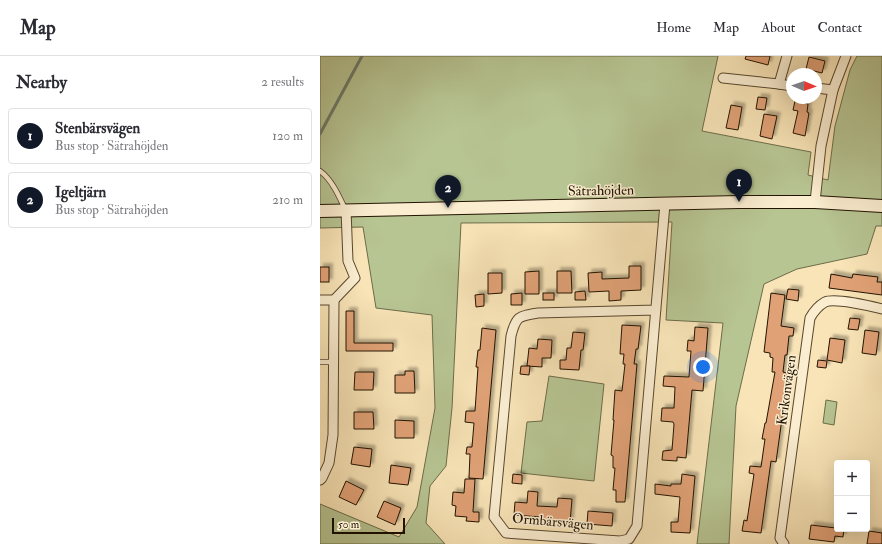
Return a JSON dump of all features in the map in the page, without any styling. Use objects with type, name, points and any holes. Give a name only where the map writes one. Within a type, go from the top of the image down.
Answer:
[{"type":"street","points":[[779,84],[787,56]]},
{"type":"street","points":[[815,202],[821,146],[832,90],[846,56]]},
{"type":"street","points":[[723,78],[786,85]]},
{"type":"street","points":[[822,89],[832,90]]},
{"type":"street","name":"Sätrahöjden","points":[[320,210],[739,202],[815,202],[882,206]]},
{"type":"street","name":"Ormbärsvägen","points":[[656,310],[538,312],[523,315],[514,322],[511,336],[494,517],[506,533],[620,541],[629,539],[637,526],[656,310],[665,204]]},
{"type":"street","points":[[320,480],[329,463],[333,435],[334,300],[355,278],[348,261],[346,210]]},
{"type":"street","points":[[320,300],[334,300]]},
{"type":"street","name":"Krikonvägen","points":[[784,544],[780,538],[810,318],[815,309],[826,302],[837,301],[882,309]]},
{"type":"lane","points":[[320,172],[325,175],[337,192],[346,210]]},
{"type":"lane","points":[[320,362],[333,362]]},
{"type":"green space","points":[[320,56],[718,56],[702,131],[811,152],[808,175],[828,180],[835,126],[850,70],[857,56],[882,56],[882,226],[876,226],[867,254],[797,269],[764,284],[736,406],[729,544],[697,544],[723,323],[666,320],[672,222],[461,223],[452,408],[446,466],[430,486],[426,523],[445,544],[320,544],[320,504],[399,537],[417,507],[435,408],[432,315],[376,308],[363,227],[320,228]]},
{"type":"green space","points":[[549,376],[604,384],[594,481],[521,473],[527,422],[542,421]]},
{"type":"green space","points":[[826,400],[837,402],[834,425],[823,423]]},
{"type":"building","points":[[746,56],[770,56],[768,65],[745,59]]},
{"type":"building","points":[[809,57],[825,61],[822,73],[822,68],[806,68]]},
{"type":"building","points":[[758,97],[767,98],[765,110],[756,109]]},
{"type":"building","points":[[794,104],[808,104],[807,112],[809,113],[805,136],[793,133],[798,111],[793,110]]},
{"type":"building","points":[[731,105],[742,107],[738,130],[726,128]]},
{"type":"building","points":[[764,114],[777,116],[772,139],[760,136]]},
{"type":"building","points":[[629,266],[641,266],[641,290],[621,291],[621,300],[609,301],[609,291],[589,292],[588,273],[602,272],[602,279],[629,278]]},
{"type":"building","points":[[320,267],[329,267],[329,282],[320,282]]},
{"type":"building","points":[[539,271],[539,294],[525,294],[525,272]]},
{"type":"building","points":[[557,271],[571,271],[572,293],[557,293]]},
{"type":"building","points":[[488,273],[502,273],[502,293],[488,294]]},
{"type":"building","points":[[831,274],[852,278],[853,274],[878,277],[877,282],[882,282],[882,295],[829,288]]},
{"type":"building","points":[[788,289],[799,290],[798,301],[786,299]]},
{"type":"building","points":[[585,291],[586,300],[575,300],[575,292]]},
{"type":"building","points":[[522,293],[522,305],[511,305],[511,294]]},
{"type":"building","points":[[543,293],[554,293],[554,300],[543,300]]},
{"type":"building","points":[[771,293],[785,295],[781,326],[794,328],[793,336],[789,336],[787,355],[785,355],[783,372],[787,373],[784,404],[776,462],[771,461],[761,533],[742,531],[744,520],[747,521],[754,474],[749,473],[750,466],[761,467],[765,439],[762,439],[775,372],[772,372],[773,358],[770,357],[770,353],[764,352]]},
{"type":"building","points":[[484,294],[484,306],[476,307],[475,295]]},
{"type":"building","points":[[346,311],[354,311],[354,343],[393,343],[393,351],[346,351]]},
{"type":"building","points":[[850,318],[860,319],[858,330],[848,329]]},
{"type":"building","points":[[622,325],[641,326],[638,349],[636,349],[634,364],[637,364],[625,502],[616,502],[616,490],[613,490],[615,468],[613,468],[613,456],[611,455],[615,390],[622,391],[625,364],[623,364],[624,354],[620,354]]},
{"type":"building","points":[[695,327],[708,328],[703,391],[692,390],[686,458],[677,457],[677,461],[662,460],[663,451],[672,450],[674,424],[673,422],[661,421],[662,408],[674,408],[675,387],[663,386],[664,376],[689,377],[691,351],[687,351],[688,340],[694,341]]},
{"type":"building","points":[[482,328],[496,330],[483,479],[469,478],[470,454],[466,454],[467,447],[472,447],[474,423],[465,422],[466,411],[475,411],[478,367],[476,367],[478,350],[480,350]]},
{"type":"building","points":[[865,330],[879,332],[876,355],[862,353]]},
{"type":"building","points":[[573,332],[585,333],[583,350],[581,350],[579,370],[560,369],[560,360],[566,360],[567,348],[571,348]]},
{"type":"building","points":[[830,338],[845,340],[842,363],[827,360]]},
{"type":"building","points":[[538,339],[552,340],[551,358],[542,358],[542,367],[527,366],[529,348],[537,349]]},
{"type":"building","points":[[818,360],[827,361],[826,368],[817,367]]},
{"type":"building","points":[[521,366],[530,366],[529,375],[520,374]]},
{"type":"building","points":[[405,371],[414,371],[415,393],[395,393],[395,375],[405,375]]},
{"type":"building","points":[[355,372],[374,372],[373,390],[354,390]]},
{"type":"building","points":[[354,412],[373,412],[374,429],[354,429]]},
{"type":"building","points":[[395,420],[414,421],[414,438],[395,438]]},
{"type":"building","points":[[354,447],[372,449],[370,467],[351,464]]},
{"type":"building","points":[[391,465],[411,468],[408,485],[389,483]]},
{"type":"building","points":[[513,474],[522,475],[522,484],[512,483]]},
{"type":"building","points":[[682,474],[695,476],[690,533],[671,532],[671,522],[678,522],[680,497],[655,494],[655,484],[671,486],[671,484],[681,484]]},
{"type":"building","points":[[465,479],[475,479],[473,512],[479,512],[479,522],[466,521],[467,517],[455,516],[456,506],[452,505],[453,492],[464,493]]},
{"type":"building","points":[[346,481],[364,490],[356,505],[339,497]]},
{"type":"building","points":[[528,491],[538,492],[537,506],[557,507],[558,498],[572,499],[570,523],[540,520],[541,517],[514,515],[515,502],[527,503]]},
{"type":"building","points":[[384,501],[401,508],[395,525],[377,517]]},
{"type":"building","points":[[588,511],[613,513],[612,526],[587,524]]},
{"type":"building","points":[[811,525],[834,528],[834,532],[844,532],[843,537],[835,536],[834,542],[809,539]]},
{"type":"building","points":[[869,532],[882,533],[882,544],[867,544]]},
{"type":"waterway","points":[[320,134],[362,56]]},
{"type":"place","name":"Stenbärsvägen","points":[[739,202]]},
{"type":"place","name":"Igeltjärn","points":[[448,208]]}]
